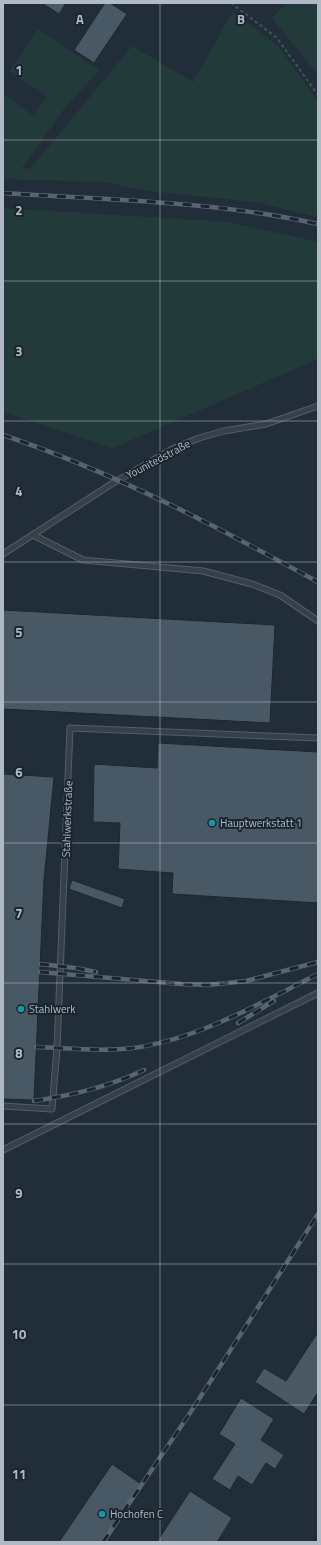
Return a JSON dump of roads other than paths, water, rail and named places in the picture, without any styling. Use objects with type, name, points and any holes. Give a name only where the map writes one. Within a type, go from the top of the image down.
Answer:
[{"type":"lane","name":"Younitedstraße","points":[[33,535],[110,485],[172,449],[199,438],[224,431],[266,424],[318,406]]},
{"type":"lane","points":[[3,554],[33,535],[83,560],[203,572],[252,584],[280,595],[318,621]]},
{"type":"lane","name":"Stahlwerkstraße","points":[[3,1106],[52,1109],[57,1048],[70,728],[318,738]]},
{"type":"lane","points":[[3,1150],[318,993]]},
{"type":"railway","points":[[3,193],[161,202],[240,210],[318,224]]},
{"type":"railway","points":[[3,435],[84,466],[164,501],[318,582]]},
{"type":"railway","points":[[40,972],[208,985],[246,981],[318,962]]},
{"type":"railway","points":[[40,964],[96,972]]},
{"type":"railway","points":[[36,1047],[109,1050],[133,1048],[182,1037],[251,1008],[318,974]]},
{"type":"railway","points":[[238,1023],[274,1001]]},
{"type":"railway","points":[[34,1101],[90,1090],[144,1070]]},
{"type":"railway","points":[[103,1542],[190,1413],[318,1214]]},
{"type":"place","name":"Hauptwerkstatt 1","points":[[212,823]]},
{"type":"place","name":"Stahlwerk","points":[[21,1009]]},
{"type":"place","name":"Hochofen C","points":[[102,1514]]}]
